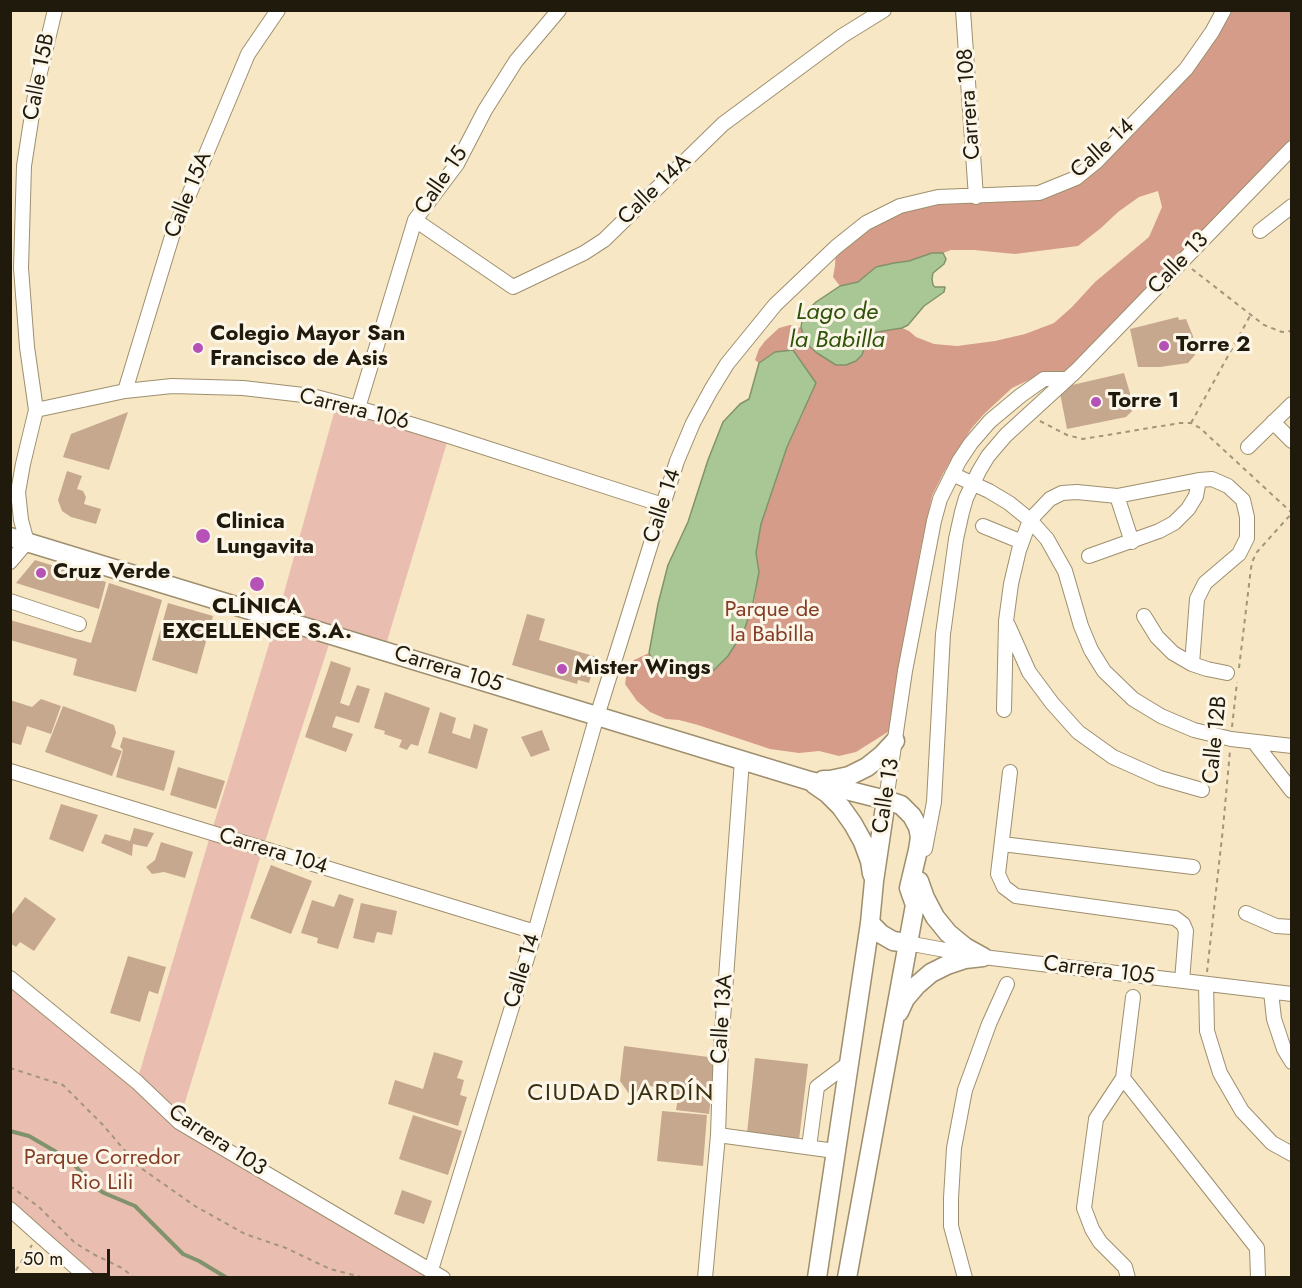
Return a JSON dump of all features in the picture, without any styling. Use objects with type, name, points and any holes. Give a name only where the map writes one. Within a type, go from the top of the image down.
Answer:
[{"type":"main road","name":"Carrera 105","points":[[19,540],[810,781],[886,800],[901,806],[912,816],[920,837],[909,888],[915,905]]},
{"type":"main road","points":[[810,781],[849,776],[882,756],[895,741]]},
{"type":"main road","points":[[810,781],[827,793],[853,824],[863,842],[874,881]]},
{"type":"main road","name":"Calle 13","points":[[817,1278],[870,924],[886,800]]},
{"type":"main road","points":[[919,880],[935,917],[948,933],[964,947],[983,957]]},
{"type":"main road","name":"Calle 13","points":[[847,1278],[919,880]]},
{"type":"main road","points":[[870,924],[880,934],[893,941],[908,943]]},
{"type":"main road","points":[[893,1024],[905,999],[931,973],[947,964],[983,957]]},
{"type":"street","name":"Calle 15B","points":[[19,540],[21,520],[18,492],[22,464],[36,410],[27,347],[21,268],[24,166],[36,89],[55,10]]},
{"type":"street","name":"Calle 15A","points":[[125,391],[173,233],[248,54],[278,10]]},
{"type":"street","name":"Calle 15","points":[[358,408],[415,220],[457,164],[484,110],[516,61],[559,10]]},
{"type":"street","name":"Calle 14A","points":[[415,220],[513,287],[584,253],[604,240],[723,124],[842,36],[884,10]]},
{"type":"street","name":"Carrera 108","points":[[963,10],[976,196]]},
{"type":"street","name":"Calle 14","points":[[431,1270],[535,932],[597,716],[677,461],[693,423],[727,364],[775,305],[836,247],[866,223],[900,206],[938,197],[1039,193],[1076,178],[1097,161],[1186,69],[1212,32],[1224,10]]},
{"type":"street","name":"Calle 13","points":[[919,880],[934,802],[943,634],[956,539],[972,484],[988,456],[1006,435],[1066,379],[1292,148]]},
{"type":"street","points":[[1260,231],[1290,211]]},
{"type":"street","name":"Calle 13","points":[[886,800],[905,671],[940,499],[959,460],[990,421],[1044,379],[1066,379]]},
{"type":"street","name":"Carrera 106","points":[[36,410],[125,391],[172,386],[243,388],[312,396],[358,408],[663,505]]},
{"type":"street","points":[[1248,447],[1292,404]]},
{"type":"street","points":[[1273,422],[1292,441]]},
{"type":"street","name":"Calle 15B","points":[[10,483],[22,464]]},
{"type":"street","points":[[952,474],[1009,503],[1030,520],[1047,539],[1065,571],[1090,650],[1104,671],[1133,699],[1161,716],[1194,730],[1231,739],[1292,746]]},
{"type":"street","points":[[1004,710],[1006,621],[1011,584],[1022,542],[1030,520],[1050,499],[1062,493],[1077,492],[1117,496],[1212,479],[1228,486],[1243,500],[1247,517],[1247,538],[1239,554],[1205,583],[1197,598],[1192,664]]},
{"type":"street","points":[[1089,556],[1132,542],[1174,523],[1188,509],[1196,496],[1199,480]]},
{"type":"street","points":[[1117,496],[1132,542]]},
{"type":"street","points":[[983,526],[1022,542]]},
{"type":"street","points":[[10,562],[19,540]]},
{"type":"street","points":[[10,601],[79,624]]},
{"type":"street","points":[[1144,616],[1157,637],[1173,653],[1192,664],[1233,672]]},
{"type":"street","points":[[1006,621],[1029,672],[1078,732],[1113,757],[1160,778],[1202,790]]},
{"type":"street","points":[[1254,742],[1292,791]]},
{"type":"street","name":"Calle 13A","points":[[705,1278],[718,1135],[721,1046],[742,760]]},
{"type":"street","name":"Carrera 104","points":[[10,771],[535,932]]},
{"type":"street","points":[[1010,772],[998,874],[1004,887],[1016,896],[1175,918],[1183,924],[1186,931],[1182,981]]},
{"type":"street","points":[[1002,844],[1193,867]]},
{"type":"street","points":[[1246,913],[1276,926],[1292,927]]},
{"type":"street","name":"Carrera 105","points":[[908,943],[983,957],[1292,994]]},
{"type":"street","name":"Carrera 103","points":[[10,978],[137,1082],[179,1122],[443,1278]]},
{"type":"street","points":[[965,1278],[951,1226],[954,1148],[965,1090],[988,1024],[1007,984]]},
{"type":"street","points":[[1206,984],[1207,1031],[1220,1073],[1242,1111],[1272,1143],[1292,1154]]},
{"type":"street","points":[[1271,992],[1274,1019],[1284,1049],[1292,1062]]},
{"type":"street","points":[[1128,1278],[1125,1267],[1100,1242],[1084,1208],[1096,1119],[1123,1078],[1133,997]]},
{"type":"street","points":[[809,1147],[817,1088],[849,1063]]},
{"type":"street","points":[[1123,1078],[1257,1248],[1258,1278]]},
{"type":"street","points":[[718,1135],[835,1151]]},
{"type":"street","points":[[10,1209],[88,1278]]},
{"type":"path","points":[[1182,261],[1264,325],[1282,332],[1292,331]]},
{"type":"path","points":[[1191,423],[1250,316]]},
{"type":"path","points":[[1029,415],[1067,435],[1083,439],[1191,423],[1200,428],[1292,513]]},
{"type":"path","name":"Calle 12B","points":[[1233,672],[1253,560],[1257,552],[1292,513]]},
{"type":"path","name":"Calle 12B","points":[[1206,984],[1237,683]]},
{"type":"path","points":[[10,1068],[63,1085],[103,1125],[138,1166],[195,1206],[245,1234],[286,1248],[330,1269],[365,1278]]},
{"type":"path","points":[[10,1186],[39,1207],[75,1243],[122,1268],[135,1278]]},
{"type":"path","points":[[11,1278],[39,1235]]},
{"type":"green space","name":"Parque de la Babilla","points":[[1224,11],[1291,11],[1291,148],[1066,379],[1031,379],[1012,388],[971,429],[945,470],[932,496],[920,552],[891,730],[856,752],[839,756],[819,751],[799,753],[770,749],[698,725],[666,719],[650,712],[637,701],[625,684],[627,672],[634,660],[649,653],[655,666],[685,678],[744,631],[754,603],[759,572],[756,553],[761,524],[787,447],[804,411],[775,352],[759,363],[755,360],[765,341],[779,328],[790,325],[801,328],[803,335],[817,353],[836,365],[865,348],[870,335],[877,332],[902,328],[934,344],[957,346],[1025,334],[1054,323],[1095,282],[1149,237],[1162,207],[1158,191],[1139,197],[1078,246],[1015,254],[974,250],[932,253],[909,261],[894,263],[858,282],[840,286],[833,277],[836,247],[900,206],[1039,193],[1076,178],[1186,69]]},
{"type":"green space","name":"Parque Corredor Rio Lili","points":[[337,402],[449,436],[384,651],[332,635],[263,848],[179,1122],[443,1277],[88,1277],[11,1209],[10,978],[137,1081],[277,618]]},
{"type":"water","name":"Lago de la Babilla","points":[[932,253],[943,253],[946,259],[944,264],[933,273],[932,279],[935,287],[945,287],[944,292],[924,306],[908,325],[871,335],[862,355],[856,361],[846,365],[836,365],[809,346],[801,327],[803,315],[816,302],[840,286],[858,282],[876,267],[909,261]]},
{"type":"water","name":"Lago de la Babilla","points":[[793,350],[816,383],[787,447],[761,524],[756,553],[759,572],[753,603],[744,631],[728,656],[714,670],[701,677],[685,678],[655,665],[649,653],[668,565],[688,522],[723,422],[740,404],[749,399],[759,363],[775,352]]},
{"type":"building","name":"Torre 2","points":[[1178,317],[1179,320],[1186,319],[1193,336],[1195,355],[1188,363],[1138,367],[1130,329]]},
{"type":"building","name":"Torre 1","points":[[1124,373],[1132,411],[1126,417],[1067,429],[1059,388]]},
{"type":"building","points":[[128,412],[109,470],[63,457],[71,434]]},
{"type":"building","points":[[67,471],[82,476],[77,489],[83,491],[86,497],[84,504],[101,509],[96,524],[71,517],[62,511],[58,500]]},
{"type":"building","points":[[35,560],[106,582],[99,609],[16,583]]},
{"type":"building","points":[[109,583],[162,600],[136,692],[73,675],[77,659],[10,640],[10,620],[91,643]]},
{"type":"building","points":[[168,603],[213,616],[197,674],[152,660]]},
{"type":"building","points":[[527,614],[545,619],[539,640],[597,657],[589,683],[578,680],[577,684],[512,665]]},
{"type":"building","points":[[331,661],[351,668],[340,703],[349,706],[357,685],[370,689],[359,723],[336,716],[332,727],[353,734],[346,752],[305,737]]},
{"type":"building","points":[[385,692],[430,708],[418,746],[411,744],[407,750],[399,747],[402,740],[374,728]]},
{"type":"building","points":[[41,699],[61,706],[51,734],[27,726],[21,745],[10,742],[10,700],[32,707]]},
{"type":"building","points":[[63,706],[114,725],[116,733],[111,747],[122,751],[112,776],[45,752]]},
{"type":"building","points":[[440,712],[456,718],[452,733],[470,739],[474,724],[488,729],[477,769],[428,753]]},
{"type":"building","points":[[542,730],[550,750],[531,757],[521,737]]},
{"type":"building","points":[[123,737],[175,751],[164,791],[116,777],[123,750],[120,747]]},
{"type":"building","points":[[178,767],[225,781],[216,809],[170,795]]},
{"type":"building","points":[[61,804],[98,815],[83,852],[49,839]]},
{"type":"building","points":[[134,828],[154,833],[147,847],[133,844],[132,856],[101,843],[105,834],[130,841]]},
{"type":"building","points":[[161,842],[193,852],[185,878],[164,872],[152,874],[146,867],[155,860]]},
{"type":"building","points":[[271,865],[312,881],[291,934],[250,918]]},
{"type":"building","points":[[339,894],[354,899],[338,949],[317,943],[318,938],[301,933],[312,900],[334,907]]},
{"type":"building","points":[[25,897],[56,919],[34,951],[20,942],[16,947],[10,943],[10,917]]},
{"type":"building","points":[[361,903],[397,911],[392,935],[377,932],[374,943],[353,938]]},
{"type":"building","points":[[128,956],[166,967],[158,994],[149,991],[140,1022],[110,1013]]},
{"type":"building","points":[[624,1046],[716,1058],[709,1114],[676,1110],[678,1098],[669,1089],[643,1085],[632,1098],[620,1081]]},
{"type":"building","points":[[434,1052],[463,1061],[457,1078],[464,1080],[460,1095],[467,1097],[458,1126],[388,1104],[395,1080],[423,1089]]},
{"type":"building","points":[[755,1058],[808,1064],[799,1140],[747,1133]]},
{"type":"building","points":[[662,1111],[707,1115],[703,1166],[657,1161]]},
{"type":"building","points":[[413,1115],[462,1131],[448,1175],[399,1159]]},
{"type":"building","points":[[402,1190],[432,1201],[424,1224],[394,1214]]},
{"type":"waterway","points":[[10,1131],[29,1136],[70,1160],[93,1186],[135,1206],[183,1254],[227,1278]]},
{"type":"place","name":"Torre 2","points":[[1164,346]]},
{"type":"place","name":"Colegio Mayor San Francisco de Asis","points":[[198,348]]},
{"type":"place","name":"Torre 1","points":[[1096,402]]},
{"type":"place","name":"Clinica Lungavita","points":[[203,536]]},
{"type":"place","name":"Cruz Verde","points":[[41,573]]},
{"type":"place","name":"CLÍNICA EXCELLENCE S.A.","points":[[257,584]]},
{"type":"place","name":"Mister Wings","points":[[562,669]]},
{"type":"district","name":"CIUDAD JARDÍN","points":[[621,1094]]}]
